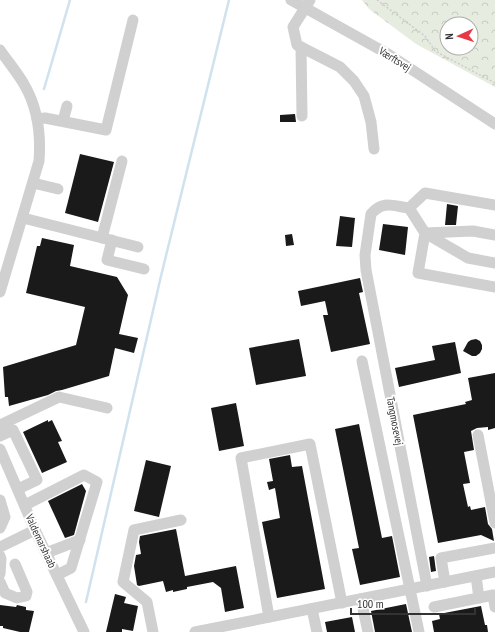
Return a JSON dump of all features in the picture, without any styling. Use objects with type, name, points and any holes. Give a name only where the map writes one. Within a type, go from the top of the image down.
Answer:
[{"type":"street","name":"Værftsvej","points":[[291,0],[308,4],[495,124]]},
{"type":"street","points":[[308,4],[293,28],[297,45],[340,67],[354,81],[364,96],[371,122],[374,149]]},
{"type":"street","points":[[37,119],[45,118],[106,130],[133,20]]},
{"type":"street","points":[[301,47],[302,116]]},
{"type":"street","points":[[0,50],[25,86],[34,106],[41,141],[39,161],[23,218],[4,266],[0,292]]},
{"type":"street","points":[[63,122],[66,106]]},
{"type":"street","points":[[122,161],[107,239],[107,260],[144,269]]},
{"type":"street","points":[[33,183],[58,189]]},
{"type":"street","points":[[495,205],[425,192],[409,208],[425,233],[468,258],[495,263]]},
{"type":"street","name":"Tangmosevej","points":[[409,208],[383,204],[375,209],[371,214],[365,255],[366,270],[427,586]]},
{"type":"street","points":[[23,218],[138,247]]},
{"type":"street","points":[[425,233],[473,231],[495,235]]},
{"type":"street","points":[[425,233],[418,273],[495,287]]},
{"type":"street","name":"Tangmosevej","points":[[362,361],[419,632]]},
{"type":"street","points":[[0,425],[59,397],[107,408]]},
{"type":"street","points":[[0,436],[13,430],[37,480],[18,490]]},
{"type":"street","points":[[478,435],[495,523]]},
{"type":"street","points":[[269,617],[241,458],[310,444],[342,603]]},
{"type":"street","name":"Valdemarshaab","points":[[0,449],[35,530],[84,632]]},
{"type":"street","points":[[24,505],[84,475],[97,482],[71,568],[57,575]]},
{"type":"street","points":[[0,500],[5,517],[0,528]]},
{"type":"street","points":[[153,632],[147,602],[123,582],[134,530],[181,520]]},
{"type":"street","points":[[0,547],[35,530]]},
{"type":"street","points":[[46,553],[80,540]]},
{"type":"street","points":[[445,582],[441,558],[495,548]]},
{"type":"street","points":[[0,556],[0,574]]},
{"type":"street","points":[[0,582],[5,593],[17,598],[26,596],[27,592],[15,564]]},
{"type":"street","points":[[195,632],[233,628],[269,617],[495,572]]},
{"type":"street","points":[[476,576],[480,598]]},
{"type":"street","points":[[434,607],[493,595],[495,608]]},
{"type":"street","points":[[361,599],[368,632]]},
{"type":"street","points":[[312,609],[317,632]]},
{"type":"path","points":[[377,0],[425,36],[435,51],[495,84]]},
{"type":"green space","points":[[362,0],[495,0],[495,87],[416,44],[369,9]]},
{"type":"building","points":[[295,114],[296,122],[280,122],[280,115]]},
{"type":"building","points":[[80,154],[114,162],[98,222],[65,213]]},
{"type":"building","points":[[447,204],[458,206],[456,225],[445,225]]},
{"type":"building","points":[[340,216],[355,218],[352,247],[336,246]]},
{"type":"building","points":[[383,224],[408,227],[405,255],[379,250]]},
{"type":"building","points":[[292,234],[294,245],[286,246],[285,235]]},
{"type":"building","points":[[42,238],[74,245],[70,266],[117,277],[128,295],[119,334],[138,338],[134,353],[115,348],[109,376],[9,406],[8,397],[5,397],[3,367],[76,345],[85,307],[26,293],[37,246],[40,246]]},
{"type":"building","points":[[360,278],[363,292],[359,293],[370,344],[331,352],[323,315],[328,315],[325,301],[301,306],[298,291]]},
{"type":"building","points":[[299,339],[306,376],[256,385],[249,348]]},
{"type":"building","points":[[476,339],[480,341],[482,345],[480,353],[476,356],[472,356],[463,351],[468,342]]},
{"type":"building","points":[[455,342],[461,373],[399,387],[395,368],[435,360],[432,346]]},
{"type":"building","points":[[495,373],[495,428],[488,430],[488,427],[477,428],[471,431],[474,450],[464,452],[470,483],[463,484],[468,507],[470,506],[471,510],[485,507],[488,524],[492,529],[494,541],[481,535],[438,543],[413,415],[466,404],[465,402],[472,400],[468,378]]},
{"type":"building","points":[[236,403],[244,446],[219,451],[211,408]]},
{"type":"building","points":[[48,420],[48,422],[52,420],[62,441],[58,442],[67,462],[42,473],[23,432]]},
{"type":"building","points":[[359,424],[382,538],[392,536],[400,577],[360,585],[352,549],[359,548],[335,429]]},
{"type":"building","points":[[290,455],[292,467],[302,466],[325,589],[277,598],[262,522],[280,518],[275,488],[269,490],[267,482],[273,481],[269,459]]},
{"type":"building","points":[[146,460],[171,466],[159,517],[134,511]]},
{"type":"building","points":[[82,484],[86,491],[74,535],[65,538],[48,501]]},
{"type":"building","points":[[176,529],[185,576],[236,566],[244,608],[225,612],[221,588],[213,582],[187,587],[187,589],[173,592],[173,590],[166,592],[163,581],[139,586],[137,585],[134,566],[136,555],[141,554],[139,542],[140,536]]},
{"type":"building","points":[[434,556],[436,571],[431,572],[429,557]]},
{"type":"building","points":[[115,594],[126,597],[124,603],[138,606],[133,631],[122,629],[122,632],[106,632]]},
{"type":"building","points":[[406,604],[412,632],[375,632],[371,611]]},
{"type":"building","points":[[0,605],[16,607],[17,605],[26,607],[26,610],[34,611],[29,632],[20,632],[0,626]]},
{"type":"building","points":[[481,606],[488,632],[434,632],[432,621],[440,619],[439,614]]},
{"type":"building","points":[[352,617],[355,632],[327,632],[325,622]]},
{"type":"waterway","points":[[44,89],[70,0]]},
{"type":"waterway","points":[[86,602],[161,276],[229,0]]}]
